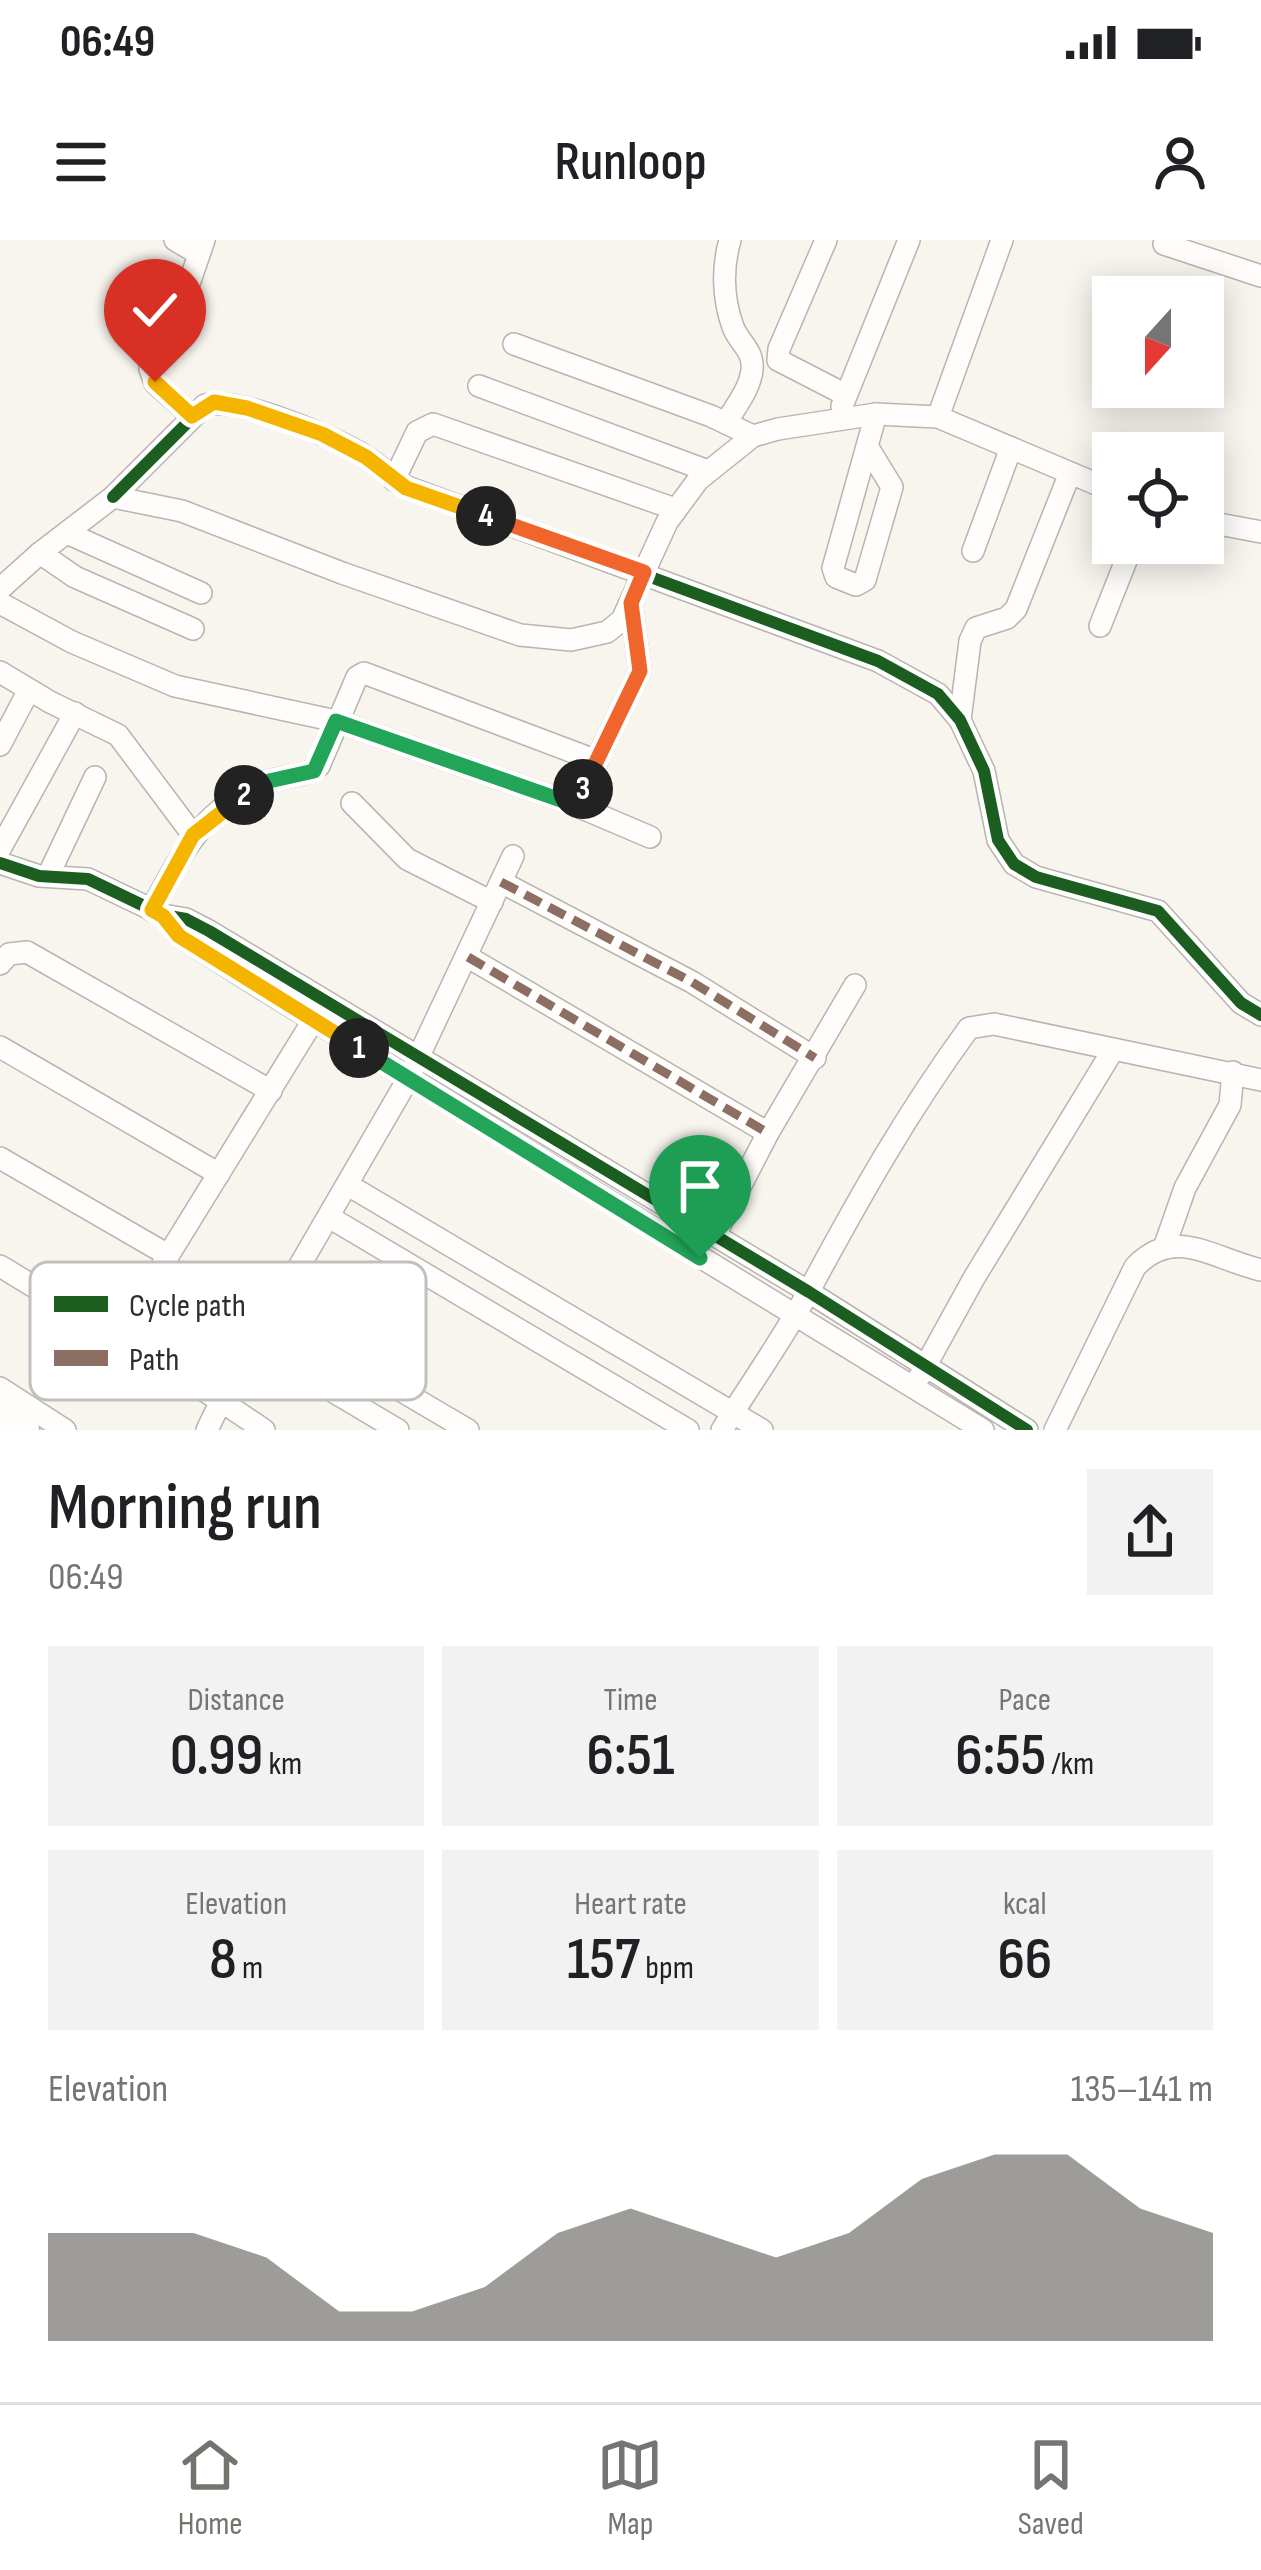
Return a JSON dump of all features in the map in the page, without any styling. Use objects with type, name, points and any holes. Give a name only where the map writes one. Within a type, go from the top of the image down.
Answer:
[{"type":"highway","points":[[0,1414],[25,1430]]},
{"type":"street","points":[[175,240],[201,247],[179,314],[150,369],[155,382],[192,416]]},
{"type":"street","points":[[725,423],[752,369],[749,350],[734,329],[723,277],[730,240]]},
{"type":"street","points":[[826,240],[778,360],[846,395]]},
{"type":"street","points":[[837,418],[909,240]]},
{"type":"street","points":[[938,417],[1002,240]]},
{"type":"street","points":[[1164,244],[1261,276]]},
{"type":"street","points":[[514,344],[753,436]]},
{"type":"street","points":[[479,386],[707,471]]},
{"type":"street","points":[[0,589],[113,497],[192,416],[214,402],[247,408],[322,434],[366,457],[394,480],[878,661],[938,694],[960,719],[984,770],[998,840],[1014,864],[1036,878],[1158,911],[1241,1003],[1261,1015]]},
{"type":"street","points":[[867,446],[892,487],[865,580],[856,585],[836,577],[833,568],[875,414]]},
{"type":"street","points":[[113,497],[182,511],[284,552],[520,635],[547,640],[591,639],[622,620],[675,509],[707,471],[753,436],[875,414],[938,417],[1092,481]]},
{"type":"street","points":[[394,480],[417,432],[433,424],[675,509]]},
{"type":"street","points":[[973,551],[1011,448]]},
{"type":"street","points":[[960,719],[970,641],[976,628],[1007,618],[1016,609],[1070,472]]},
{"type":"street","points":[[1224,524],[1261,532]]},
{"type":"street","points":[[67,533],[201,593]]},
{"type":"street","points":[[40,553],[75,577],[194,629]]},
{"type":"street","points":[[1100,626],[1125,564]]},
{"type":"street","points":[[0,603],[72,642],[175,686],[336,721],[575,805],[650,837]]},
{"type":"street","points":[[575,805],[640,671],[631,603]]},
{"type":"street","points":[[0,672],[118,735],[193,835]]},
{"type":"street","points":[[157,913],[193,835],[256,787],[314,771],[357,677],[369,674],[597,760]]},
{"type":"street","points":[[0,746],[29,690]]},
{"type":"street","points":[[0,848],[75,713]]},
{"type":"street","points":[[48,876],[95,777]]},
{"type":"street","points":[[352,803],[407,859],[497,892],[692,982],[814,1058]]},
{"type":"street","points":[[302,1262],[408,1079],[513,856]]},
{"type":"street","points":[[0,863],[48,876],[88,879],[157,913],[179,936],[319,1010],[418,1055],[1027,1430]]},
{"type":"street","points":[[0,964],[9,954],[27,952],[271,1091]]},
{"type":"street","points":[[468,958],[768,1132]]},
{"type":"street","points":[[716,1235],[768,1132],[855,985]]},
{"type":"street","points":[[319,1010],[408,1079],[983,1430]]},
{"type":"street","points":[[164,1262],[319,1010]]},
{"type":"street","points":[[728,1421],[808,1292],[917,1099],[969,1028],[994,1024],[1261,1081]]},
{"type":"street","points":[[0,1047],[219,1174]]},
{"type":"street","points":[[914,1387],[974,1278],[1113,1050]]},
{"type":"street","points":[[1165,1245],[1185,1188],[1230,1105],[1233,1072]]},
{"type":"street","points":[[0,1158],[168,1255]]},
{"type":"street","points":[[348,1185],[728,1421],[762,1430]]},
{"type":"street","points":[[329,1217],[405,1262]]},
{"type":"street","points":[[1055,1430],[1136,1267],[1151,1250],[1182,1246],[1261,1270]]},
{"type":"street","points":[[0,1266],[30,1284]]},
{"type":"street","points":[[426,1275],[688,1430]]},
{"type":"street","points":[[0,1388],[65,1430]]},
{"type":"street","points":[[347,1400],[398,1430]]},
{"type":"street","points":[[417,1400],[468,1430]]},
{"type":"street","points":[[207,1430],[221,1401],[264,1430]]},
{"type":"marked path","points":[[501,882],[692,982],[815,1058]]},
{"type":"marked path","points":[[468,957],[768,1133]]},
{"type":"cycle path","points":[[113,497],[205,405],[238,406],[346,446],[407,487],[878,661],[938,694],[960,720],[984,771],[998,840],[1014,864],[1036,877],[1158,911],[1241,1003],[1261,1015]]},
{"type":"cycle path","points":[[0,863],[39,876],[88,879],[209,931],[809,1292],[1027,1430]]},
{"type":"route","points":[[155,382],[192,416],[214,402],[247,408],[322,434],[366,457],[406,488],[644,572],[631,603],[640,671],[575,805],[336,721],[314,771],[256,787],[193,835],[152,910],[179,936],[256,985],[700,1258]]}]
